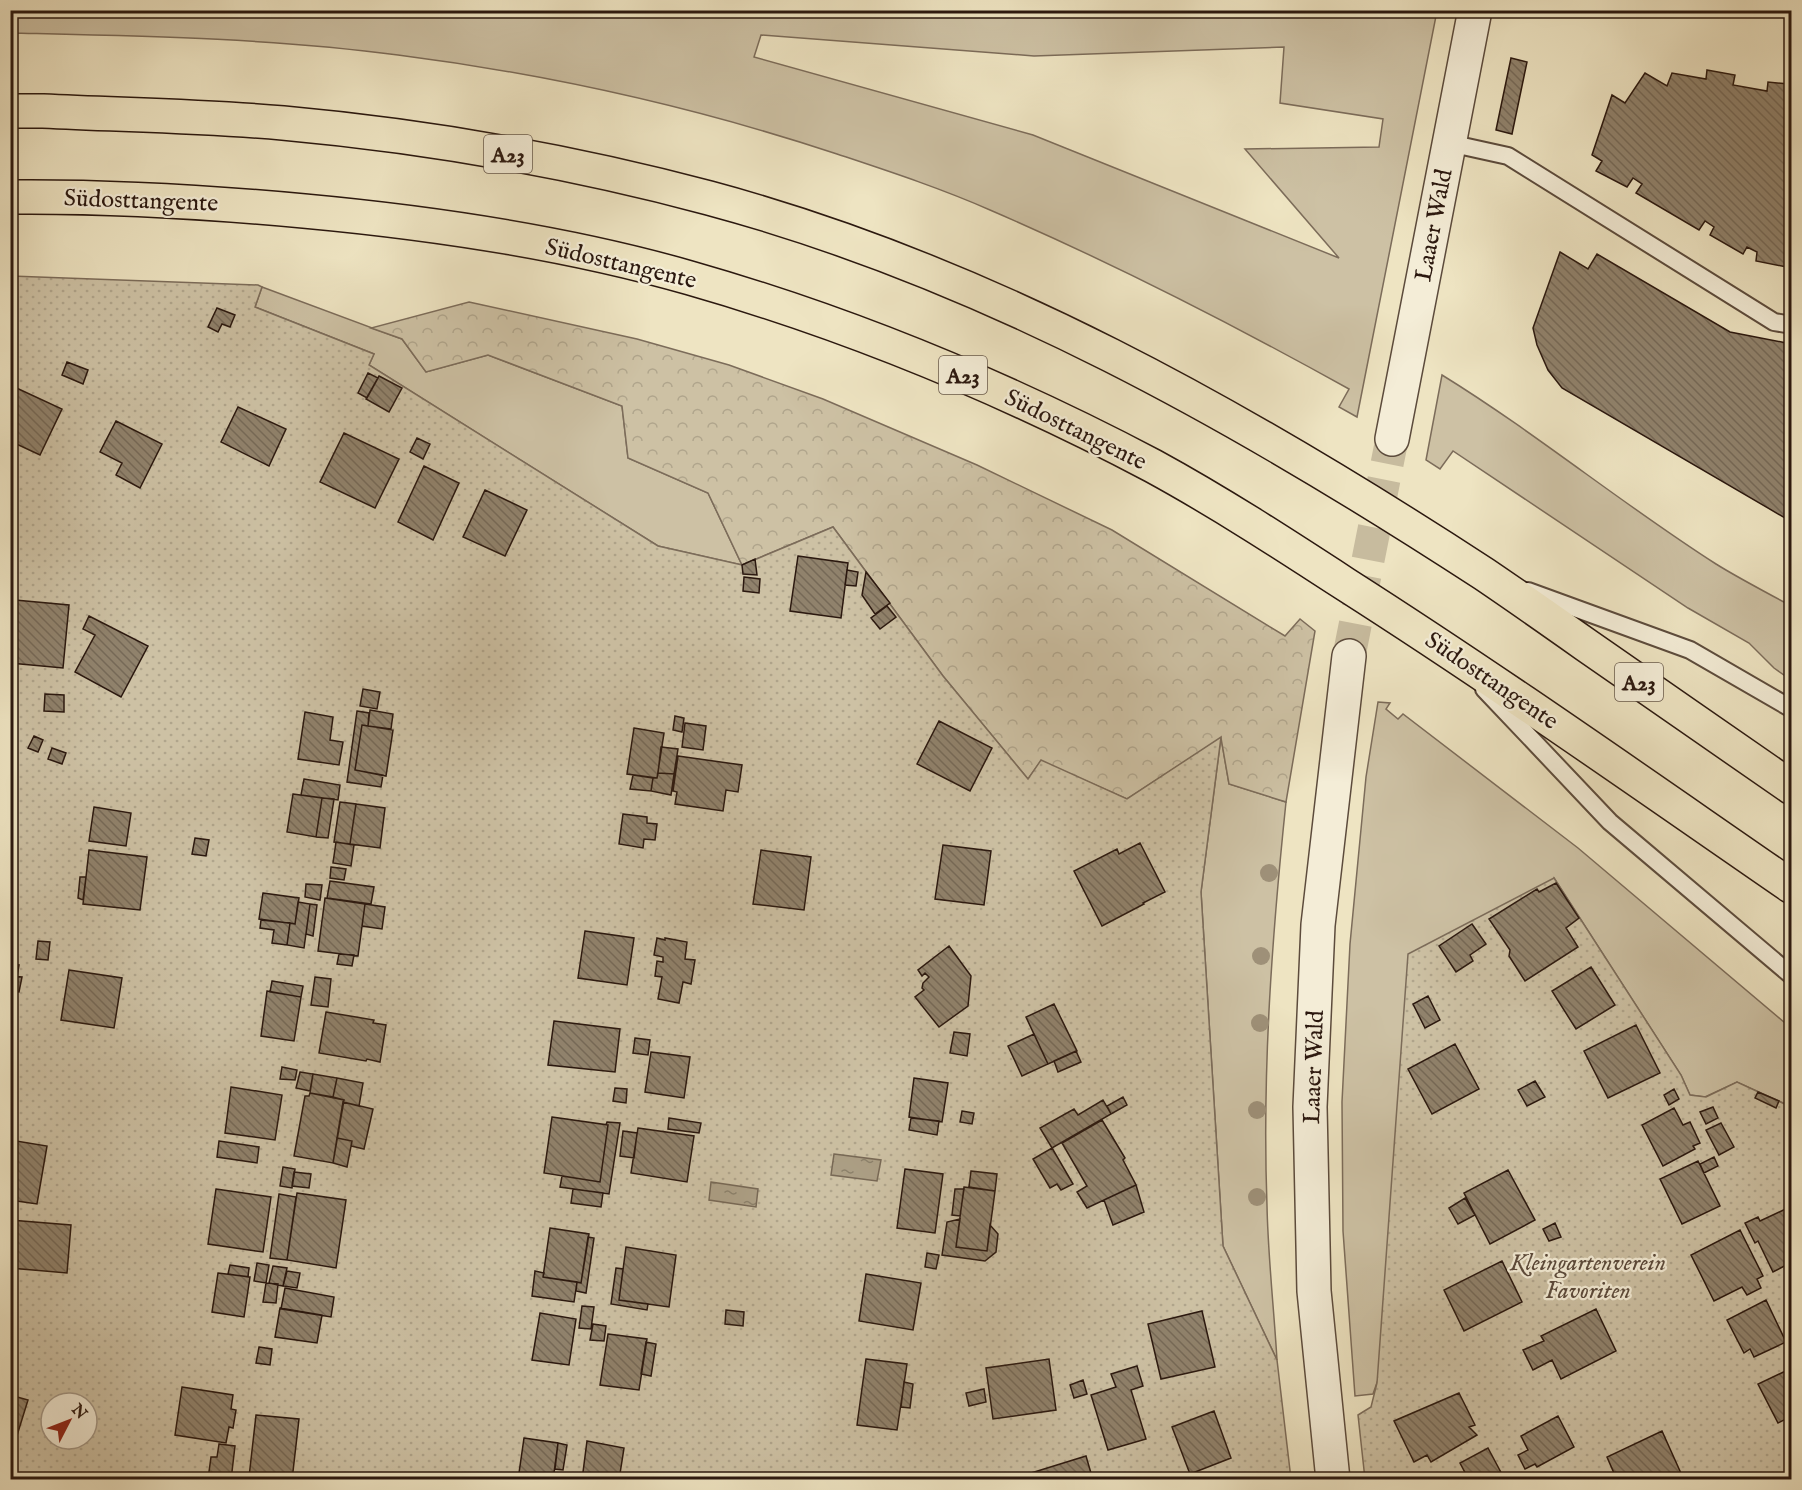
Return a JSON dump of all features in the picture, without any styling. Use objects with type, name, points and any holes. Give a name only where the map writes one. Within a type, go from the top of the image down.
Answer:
[{"type":"highway","name":"A23","points":[[10,111],[280,123],[381,134],[493,151],[599,171],[710,198],[869,249],[956,283],[1091,345],[1185,393],[1333,480],[1486,575],[1791,788]]},
{"type":"highway","name":"Südosttangente","points":[[10,197],[230,204],[366,217],[475,231],[592,253],[687,277],[853,330],[1058,418],[1157,469],[1288,547],[1442,645],[1791,887]]},
{"type":"street","name":"Laaer Wald","points":[[1392,439],[1475,10]]},
{"type":"street","name":"Laaer Wald","points":[[1333,1479],[1314,1291],[1310,1107],[1318,925],[1349,656]]},
{"type":"lane","points":[[1449,143],[1508,156],[1774,322],[1791,325]]},
{"type":"lane","points":[[1486,575],[1690,650],[1791,708]]},
{"type":"lane","points":[[1442,645],[1610,822],[1791,976]]},
{"type":"green space","points":[[11,10],[1437,10],[1357,417],[1339,407],[1349,389],[1261,341],[1082,251],[933,187],[837,154],[729,121],[565,82],[454,63],[350,49],[253,41],[11,33]],"holes":[[[761,35],[1034,56],[1284,47],[1280,103],[1383,119],[1379,147],[1245,149],[1339,258],[1033,135],[754,57]]]},
{"type":"green space","points":[[11,276],[258,285],[262,287],[255,307],[374,354],[369,365],[658,546],[742,565],[833,527],[943,676],[1028,779],[1041,760],[1127,799],[1221,737],[1201,892],[1223,1246],[1277,1360],[1291,1479],[11,1480]]},
{"type":"green space","points":[[262,287],[402,339],[426,372],[488,355],[622,406],[628,458],[708,493],[742,565],[658,546],[369,365],[374,354],[255,307]]},
{"type":"green space","points":[[469,302],[637,339],[729,365],[823,399],[977,465],[1112,530],[1285,636],[1300,619],[1315,631],[1286,802],[1229,784],[1221,738],[1127,799],[1041,761],[1028,779],[943,676],[833,527],[742,565],[708,493],[628,458],[622,406],[488,355],[426,372],[402,339],[371,328]]},
{"type":"green space","points":[[1442,375],[1477,397],[1681,541],[1725,570],[1791,606],[1791,680],[1774,668],[1749,643],[1688,608],[1453,451],[1440,469],[1426,460]]},
{"type":"green space","points":[[1378,702],[1390,703],[1386,709],[1398,719],[1403,714],[1578,848],[1791,1028],[1792,1107],[1737,1082],[1705,1097],[1690,1095],[1681,1075],[1554,878],[1373,1394],[1355,1396],[1343,1231],[1342,1102],[1350,944],[1366,777]]},
{"type":"green space","points":[[1221,737],[1229,784],[1286,802],[1276,903],[1266,1105],[1268,1225],[1277,1360],[1223,1246],[1201,892]]},
{"type":"green space","name":"Kleingartenverein Favoriten","points":[[1554,878],[1681,1075],[1690,1095],[1706,1097],[1737,1082],[1791,1107],[1791,1479],[1365,1479],[1358,1415],[1371,1407],[1377,1383],[1408,954]]},
{"type":"water","points":[[834,1154],[881,1160],[877,1181],[831,1175]]},
{"type":"water","points":[[711,1182],[758,1189],[756,1207],[709,1200]]},
{"type":"building","points":[[1511,58],[1527,62],[1512,134],[1496,130]]},
{"type":"building","points":[[1707,70],[1735,75],[1733,85],[1767,91],[1768,82],[1789,84],[1787,95],[1792,96],[1792,268],[1756,261],[1757,252],[1747,247],[1743,254],[1710,235],[1714,227],[1705,221],[1699,230],[1636,193],[1642,184],[1633,178],[1627,187],[1596,171],[1602,161],[1592,155],[1612,95],[1625,103],[1645,73],[1667,86],[1672,73],[1706,79]]},
{"type":"building","points":[[1560,252],[1588,269],[1597,254],[1730,332],[1792,344],[1792,522],[1562,388],[1548,370],[1537,345],[1533,328]]},
{"type":"building","points":[[217,308],[235,315],[230,327],[222,324],[218,332],[208,327]]},
{"type":"building","points":[[67,362],[88,370],[83,384],[62,375]]},
{"type":"building","points":[[368,373],[378,378],[367,398],[358,393]]},
{"type":"building","points":[[379,376],[402,388],[389,412],[366,399]]},
{"type":"building","points":[[10,385],[62,409],[40,455],[10,441]]},
{"type":"building","points":[[238,407],[286,429],[269,466],[221,442]]},
{"type":"building","points":[[116,421],[162,444],[140,488],[116,475],[122,463],[100,452]]},
{"type":"building","points":[[344,433],[399,459],[375,508],[320,482]]},
{"type":"building","points":[[417,438],[430,444],[423,459],[410,452]]},
{"type":"building","points":[[424,466],[459,483],[433,540],[398,522]]},
{"type":"building","points":[[485,490],[527,510],[505,556],[463,537]]},
{"type":"building","points":[[798,556],[848,563],[841,618],[790,611]]},
{"type":"building","points":[[755,559],[757,575],[743,574],[742,565]]},
{"type":"building","points":[[847,570],[858,572],[856,586],[845,585]]},
{"type":"building","points":[[866,572],[890,603],[875,614],[862,595]]},
{"type":"building","points":[[744,577],[760,579],[759,593],[743,591]]},
{"type":"building","points":[[15,600],[69,605],[63,668],[10,663]]},
{"type":"building","points":[[887,606],[896,617],[880,629],[871,618]]},
{"type":"building","points":[[89,616],[148,646],[121,697],[75,672],[95,635],[83,629]]},
{"type":"building","points":[[363,689],[380,692],[377,709],[360,706]]},
{"type":"building","points":[[45,694],[64,695],[64,712],[44,711]]},
{"type":"building","points":[[370,710],[393,714],[391,729],[368,726]]},
{"type":"building","points":[[357,711],[369,713],[368,726],[362,725],[355,770],[383,775],[381,787],[347,782]]},
{"type":"building","points":[[305,712],[333,717],[330,740],[343,742],[339,765],[298,759]]},
{"type":"building","points":[[675,716],[684,718],[682,732],[673,730]]},
{"type":"building","points":[[939,721],[992,748],[970,791],[917,764]]},
{"type":"building","points":[[685,723],[706,726],[703,750],[682,747]]},
{"type":"building","points":[[362,725],[393,730],[386,776],[355,770]]},
{"type":"building","points":[[634,728],[664,733],[657,778],[627,774]]},
{"type":"building","points":[[34,736],[43,740],[38,752],[28,748]]},
{"type":"building","points":[[661,747],[678,749],[674,774],[658,773]]},
{"type":"building","points":[[52,748],[66,753],[62,764],[48,759]]},
{"type":"building","points":[[678,756],[742,765],[738,792],[726,790],[723,811],[675,804],[677,792],[673,791]]},
{"type":"building","points":[[658,773],[674,774],[671,795],[651,791],[653,778],[657,778]]},
{"type":"building","points":[[633,775],[653,778],[651,791],[630,789]]},
{"type":"building","points":[[304,779],[340,785],[338,800],[301,795]]},
{"type":"building","points":[[293,794],[322,798],[316,837],[287,832]]},
{"type":"building","points":[[322,798],[334,799],[328,838],[316,837]]},
{"type":"building","points":[[340,802],[356,804],[350,844],[334,842]]},
{"type":"building","points":[[356,804],[385,808],[380,848],[350,844]]},
{"type":"building","points":[[94,807],[131,813],[126,846],[89,841]]},
{"type":"building","points":[[623,814],[647,817],[647,823],[657,824],[655,840],[644,839],[643,848],[619,844]]},
{"type":"building","points":[[195,838],[209,840],[206,856],[192,854]]},
{"type":"building","points":[[336,842],[354,845],[351,866],[333,863]]},
{"type":"building","points":[[1140,843],[1165,892],[1102,926],[1074,871],[1117,849],[1119,854]]},
{"type":"building","points":[[943,845],[991,851],[984,905],[935,899]]},
{"type":"building","points":[[89,850],[147,857],[140,910],[83,904]]},
{"type":"building","points":[[761,850],[811,857],[804,910],[753,904]]},
{"type":"building","points":[[331,867],[346,869],[344,880],[330,878]]},
{"type":"building","points":[[80,877],[86,877],[83,900],[78,898]]},
{"type":"building","points":[[330,881],[374,887],[371,904],[327,898]]},
{"type":"building","points":[[1556,883],[1579,918],[1566,928],[1578,947],[1525,981],[1509,956],[1510,950],[1489,919],[1537,889],[1539,892]]},
{"type":"building","points":[[306,884],[322,885],[320,900],[305,897]]},
{"type":"building","points":[[263,893],[299,898],[295,924],[259,919]]},
{"type":"building","points":[[325,898],[365,904],[358,956],[318,951]]},
{"type":"building","points":[[298,902],[310,904],[304,948],[287,945],[290,923],[295,924]]},
{"type":"building","points":[[310,904],[317,905],[313,936],[306,934]]},
{"type":"building","points":[[365,904],[385,907],[382,929],[362,926]]},
{"type":"building","points":[[261,920],[290,923],[287,945],[272,943],[274,930],[260,928]]},
{"type":"building","points":[[1472,924],[1486,944],[1470,955],[1473,961],[1456,972],[1439,946]]},
{"type":"building","points":[[585,931],[634,938],[627,985],[578,978]]},
{"type":"building","points":[[657,938],[687,942],[685,959],[695,960],[691,984],[683,982],[679,1003],[658,999],[662,977],[655,976],[657,961],[663,962],[663,957],[654,955]]},
{"type":"building","points":[[38,941],[50,942],[48,960],[36,959]]},
{"type":"building","points":[[949,946],[971,976],[968,1006],[939,1027],[915,997],[924,990],[923,983],[929,977],[925,973],[922,976],[918,970]]},
{"type":"building","points":[[339,954],[354,955],[352,966],[337,964]]},
{"type":"building","points":[[10,964],[19,965],[17,977],[10,976]]},
{"type":"building","points":[[1591,967],[1615,1005],[1576,1029],[1552,991]]},
{"type":"building","points":[[69,970],[122,978],[114,1028],[61,1020]]},
{"type":"building","points":[[10,976],[22,977],[19,992],[10,991]]},
{"type":"building","points":[[315,977],[331,979],[328,1007],[311,1005]]},
{"type":"building","points":[[272,981],[303,986],[301,997],[270,992]]},
{"type":"building","points":[[267,991],[301,997],[294,1041],[261,1036]]},
{"type":"building","points":[[1428,996],[1440,1020],[1425,1028],[1413,1004]]},
{"type":"building","points":[[1054,1004],[1077,1051],[1048,1064],[1026,1017]]},
{"type":"building","points":[[326,1012],[374,1020],[373,1023],[386,1025],[380,1062],[319,1053]]},
{"type":"building","points":[[554,1021],[620,1029],[615,1072],[548,1065]]},
{"type":"building","points":[[1636,1025],[1660,1073],[1608,1098],[1584,1051]]},
{"type":"building","points":[[954,1032],[970,1034],[967,1056],[950,1053]]},
{"type":"building","points":[[1034,1034],[1048,1064],[1022,1076],[1008,1046]]},
{"type":"building","points":[[635,1038],[650,1040],[648,1055],[633,1053]]},
{"type":"building","points":[[1455,1044],[1479,1089],[1432,1114],[1408,1069]]},
{"type":"building","points":[[1076,1051],[1081,1062],[1058,1072],[1054,1061]]},
{"type":"building","points":[[651,1052],[690,1057],[684,1098],[645,1092]]},
{"type":"building","points":[[282,1067],[297,1070],[295,1080],[280,1079]]},
{"type":"building","points":[[300,1072],[313,1074],[310,1091],[296,1088]]},
{"type":"building","points":[[313,1074],[337,1078],[333,1097],[310,1093]]},
{"type":"building","points":[[337,1078],[363,1083],[359,1106],[333,1097]]},
{"type":"building","points":[[914,1078],[948,1083],[942,1122],[909,1117]]},
{"type":"building","points":[[1535,1081],[1545,1097],[1527,1106],[1518,1090]]},
{"type":"building","points":[[231,1087],[282,1095],[275,1140],[225,1133]]},
{"type":"building","points":[[615,1088],[627,1089],[626,1103],[613,1101]]},
{"type":"building","points":[[1674,1089],[1679,1099],[1669,1105],[1664,1095]]},
{"type":"building","points":[[1758,1092],[1779,1101],[1776,1108],[1755,1098]]},
{"type":"building","points":[[310,1093],[344,1100],[333,1163],[294,1156],[305,1096],[309,1096]]},
{"type":"building","points":[[1123,1097],[1127,1105],[1111,1114],[1107,1106]]},
{"type":"building","points":[[1103,1100],[1111,1114],[1052,1148],[1040,1128],[1074,1109],[1078,1115]]},
{"type":"building","points":[[343,1102],[373,1109],[364,1149],[351,1146],[352,1141],[337,1138]]},
{"type":"building","points":[[1713,1107],[1718,1118],[1706,1124],[1700,1112]]},
{"type":"building","points":[[1674,1108],[1683,1125],[1690,1122],[1700,1143],[1693,1146],[1695,1149],[1663,1166],[1642,1125]]},
{"type":"building","points":[[962,1111],[974,1113],[972,1124],[960,1122]]},
{"type":"building","points":[[552,1117],[608,1125],[600,1182],[544,1173]]},
{"type":"building","points":[[669,1118],[701,1123],[699,1133],[668,1129]]},
{"type":"building","points":[[911,1118],[939,1121],[937,1135],[909,1130]]},
{"type":"building","points":[[1102,1120],[1125,1158],[1123,1160],[1136,1185],[1087,1208],[1077,1192],[1087,1186],[1062,1143]]},
{"type":"building","points":[[607,1122],[620,1123],[609,1194],[560,1187],[562,1176],[600,1182]]},
{"type":"building","points":[[1721,1123],[1734,1147],[1719,1155],[1706,1130]]},
{"type":"building","points":[[638,1128],[694,1136],[687,1182],[631,1173]]},
{"type":"building","points":[[623,1131],[637,1133],[634,1158],[620,1156]]},
{"type":"building","points":[[337,1138],[352,1141],[347,1167],[333,1163]]},
{"type":"building","points":[[10,1140],[47,1146],[37,1204],[10,1200]]},
{"type":"building","points":[[219,1141],[259,1147],[257,1163],[217,1157]]},
{"type":"building","points":[[1052,1148],[1073,1184],[1061,1190],[1057,1184],[1050,1188],[1033,1159]]},
{"type":"building","points":[[1714,1157],[1718,1166],[1704,1173],[1700,1164]]},
{"type":"building","points":[[1698,1161],[1720,1206],[1682,1224],[1660,1179]]},
{"type":"building","points":[[283,1167],[295,1169],[292,1188],[280,1186]]},
{"type":"building","points":[[905,1169],[943,1174],[935,1233],[897,1228]]},
{"type":"building","points":[[1508,1170],[1535,1220],[1490,1244],[1464,1193]]},
{"type":"building","points":[[971,1171],[997,1174],[995,1191],[969,1187]]},
{"type":"building","points":[[294,1172],[311,1174],[309,1188],[292,1186]]},
{"type":"building","points":[[1136,1185],[1144,1212],[1113,1225],[1104,1200]]},
{"type":"building","points":[[964,1187],[995,1191],[987,1251],[956,1247]]},
{"type":"building","points":[[216,1189],[271,1197],[263,1252],[208,1244]]},
{"type":"building","points":[[573,1189],[603,1193],[601,1207],[571,1203]]},
{"type":"building","points":[[955,1189],[964,1189],[960,1216],[952,1215]]},
{"type":"building","points":[[297,1193],[346,1200],[336,1268],[287,1260]]},
{"type":"building","points":[[279,1194],[296,1197],[287,1260],[270,1258]]},
{"type":"building","points":[[1465,1198],[1475,1215],[1458,1224],[1449,1208]]},
{"type":"building","points":[[1792,1206],[1792,1262],[1773,1272],[1758,1241],[1755,1243],[1745,1223],[1758,1217],[1760,1221]]},
{"type":"building","points":[[960,1219],[956,1247],[987,1251],[990,1225],[998,1234],[996,1252],[985,1261],[942,1255],[947,1222]]},
{"type":"building","points":[[10,1220],[71,1225],[67,1273],[10,1268]]},
{"type":"building","points":[[1555,1223],[1561,1237],[1549,1241],[1543,1229]]},
{"type":"building","points":[[550,1228],[589,1234],[581,1283],[543,1277]]},
{"type":"building","points":[[1740,1230],[1763,1276],[1757,1279],[1761,1288],[1747,1295],[1742,1287],[1714,1301],[1691,1255]]},
{"type":"building","points":[[588,1237],[594,1238],[586,1293],[576,1291],[577,1282],[581,1283]]},
{"type":"building","points":[[626,1247],[676,1255],[669,1307],[619,1300]]},
{"type":"building","points":[[927,1253],[939,1255],[936,1269],[925,1267]]},
{"type":"building","points":[[1502,1261],[1522,1302],[1464,1331],[1444,1290]]},
{"type":"building","points":[[257,1263],[269,1265],[266,1283],[254,1281]]},
{"type":"building","points":[[230,1265],[249,1268],[248,1277],[228,1274]]},
{"type":"building","points":[[273,1266],[287,1268],[283,1286],[269,1283]]},
{"type":"building","points":[[616,1268],[623,1269],[619,1300],[648,1304],[647,1310],[611,1304]]},
{"type":"building","points":[[287,1271],[300,1273],[297,1288],[283,1286]]},
{"type":"building","points":[[535,1271],[544,1273],[543,1277],[577,1282],[574,1302],[532,1296]]},
{"type":"building","points":[[218,1273],[250,1277],[244,1317],[212,1312]]},
{"type":"building","points":[[866,1274],[921,1283],[913,1330],[859,1321]]},
{"type":"building","points":[[266,1283],[278,1284],[276,1303],[263,1302]]},
{"type":"building","points":[[285,1288],[334,1297],[331,1317],[281,1309]]},
{"type":"building","points":[[1766,1300],[1786,1342],[1754,1357],[1750,1349],[1744,1353],[1727,1320]]},
{"type":"building","points":[[582,1306],[594,1307],[591,1329],[579,1328]]},
{"type":"building","points":[[280,1308],[322,1315],[317,1343],[275,1337]]},
{"type":"building","points":[[1596,1309],[1616,1351],[1561,1379],[1552,1360],[1533,1370],[1523,1350],[1544,1341],[1541,1336]]},
{"type":"building","points":[[726,1310],[744,1312],[743,1326],[725,1324]]},
{"type":"building","points":[[1202,1311],[1215,1367],[1161,1379],[1148,1324]]},
{"type":"building","points":[[540,1313],[576,1319],[569,1365],[532,1360]]},
{"type":"building","points":[[593,1324],[606,1326],[604,1341],[590,1340]]},
{"type":"building","points":[[608,1334],[647,1339],[639,1390],[600,1385]]},
{"type":"building","points":[[646,1342],[656,1344],[651,1376],[641,1374]]},
{"type":"building","points":[[259,1347],[272,1349],[270,1365],[256,1363]]},
{"type":"building","points":[[866,1359],[907,1364],[897,1430],[857,1425]]},
{"type":"building","points":[[1049,1359],[1056,1410],[993,1419],[986,1368]]},
{"type":"building","points":[[1137,1366],[1143,1386],[1131,1390],[1146,1439],[1108,1450],[1091,1395],[1116,1387],[1111,1374]]},
{"type":"building","points":[[1792,1368],[1792,1416],[1778,1423],[1758,1384]]},
{"type":"building","points":[[1083,1380],[1087,1394],[1074,1398],[1070,1385]]},
{"type":"building","points":[[904,1382],[913,1384],[910,1408],[901,1407]]},
{"type":"building","points":[[182,1387],[233,1395],[231,1409],[236,1410],[233,1428],[229,1427],[226,1443],[175,1435]]},
{"type":"building","points":[[984,1389],[986,1402],[969,1406],[966,1393]]},
{"type":"building","points":[[1459,1393],[1475,1425],[1469,1427],[1477,1435],[1431,1462],[1427,1455],[1414,1462],[1394,1421]]},
{"type":"building","points":[[10,1395],[28,1400],[10,1458]]},
{"type":"building","points":[[1214,1411],[1231,1458],[1190,1474],[1172,1427]]},
{"type":"building","points":[[256,1415],[299,1419],[292,1480],[249,1477]]},
{"type":"building","points":[[1558,1416],[1574,1447],[1537,1467],[1535,1464],[1525,1469],[1518,1455],[1528,1450],[1521,1436]]},
{"type":"building","points":[[1662,1431],[1684,1480],[1617,1480],[1607,1457]]},
{"type":"building","points":[[524,1438],[558,1443],[553,1480],[518,1480]]},
{"type":"building","points":[[587,1441],[624,1448],[619,1480],[582,1480]]},
{"type":"building","points":[[558,1443],[567,1445],[563,1470],[555,1469]]},
{"type":"building","points":[[219,1444],[235,1446],[231,1480],[208,1479],[211,1457],[217,1457]]},
{"type":"building","points":[[1488,1448],[1505,1480],[1469,1480],[1460,1463]]},
{"type":"building","points":[[1086,1456],[1093,1480],[1033,1480],[1031,1473]]},
{"type":"tunnel","points":[[1349,656],[1392,439]]}]
